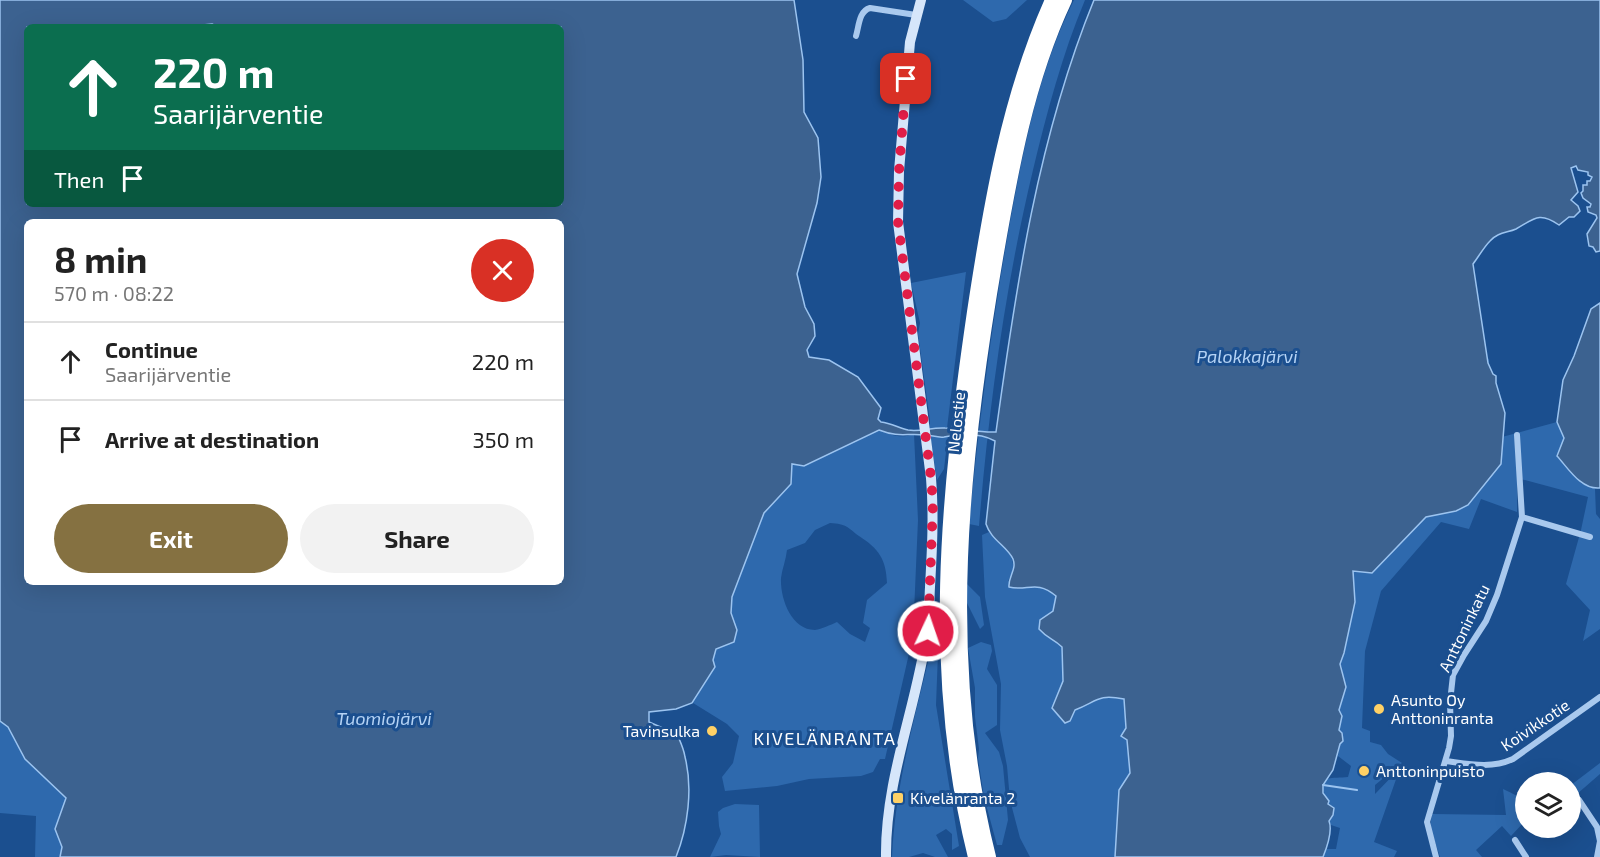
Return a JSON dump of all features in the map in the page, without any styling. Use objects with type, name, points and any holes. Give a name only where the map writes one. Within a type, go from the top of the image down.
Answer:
[{"type":"highway","name":"Nelostie","points":[[975,857],[954,750],[946,639],[947,557],[964,433],[982,259],[1001,163],[1024,73],[1052,0]]},
{"type":"highway","name":"Nelostie","points":[[990,857],[971,763],[960,671],[964,433],[1021,130],[1044,52],[1065,0]]},
{"type":"main road","points":[[886,857],[894,779],[928,631],[933,503],[898,222],[910,42],[921,0]]},
{"type":"street","points":[[856,36],[862,12],[865,9],[916,15]]},
{"type":"street","points":[[1517,435],[1522,517],[1590,537]]},
{"type":"street","name":"Anttoninkatu","points":[[1436,857],[1427,822],[1446,761],[1451,736],[1450,702],[1453,675],[1490,612],[1522,517]]},
{"type":"street","name":"Koivikkotie","points":[[1446,761],[1485,766],[1513,759],[1600,697]]},
{"type":"street","points":[[1581,803],[1596,827],[1600,841],[1597,857]]},
{"type":"street","points":[[1515,840],[1526,857]]},
{"type":"shaded area","points":[[963,0],[1027,0],[1006,19],[993,22]]},
{"type":"shaded area","points":[[1074,0],[1085,0],[1062,63],[1050,105],[1023,214],[1006,302],[993,391],[979,526],[969,524],[986,373],[1010,222],[1027,137],[1042,81]]},
{"type":"shaded area","points":[[966,272],[947,428],[929,430],[930,421],[918,334],[920,323],[911,283]]},
{"type":"shaded area","points":[[1600,303],[1600,451],[1572,472],[1581,483],[1595,489],[1596,514],[1600,519],[1600,629],[1583,641],[1590,610],[1566,584],[1588,497],[1517,478],[1517,512],[1481,499],[1469,529],[1441,522],[1381,591],[1365,651],[1362,728],[1370,731],[1370,742],[1381,745],[1388,754],[1402,763],[1375,785],[1375,794],[1400,768],[1374,842],[1397,851],[1394,857],[1323,857],[1327,849],[1336,849],[1340,828],[1331,825],[1329,821],[1333,815],[1323,788],[1326,779],[1348,777],[1351,766],[1338,756],[1340,744],[1343,741],[1342,733],[1339,730],[1319,620],[1489,358],[1490,368],[1496,376],[1505,413],[1502,437],[1557,422],[1563,380],[1591,308]],"holes":[[[1345,619],[1349,623],[1340,664],[1343,678],[1328,663]]]},
{"type":"shaded area","points":[[879,430],[900,436],[914,434],[918,520],[913,636],[885,759],[880,759],[873,772],[861,776],[809,779],[777,786],[725,791],[722,777],[733,763],[739,736],[727,724],[685,698],[704,572],[791,484],[792,464],[804,466]],"holes":[[[830,523],[846,527],[872,545],[880,555],[885,567],[887,583],[867,600],[863,623],[870,628],[865,642],[850,634],[837,622],[815,630],[807,629],[793,619],[785,603],[781,578],[787,550],[805,543],[815,530]]]},
{"type":"shaded area","points":[[930,435],[941,437],[948,435],[944,469],[937,480]]},
{"type":"shaded area","points":[[989,532],[1005,548],[1012,560],[1012,573],[1008,581],[1017,589],[1038,587],[1056,596],[1053,611],[1040,620],[1062,647],[1063,681],[1052,708],[1065,723],[1070,721],[1074,710],[1098,700],[1124,699],[1130,773],[1155,857],[1030,857],[1020,838],[1010,800],[1007,766],[1000,730],[1001,684],[985,597],[982,535]]},
{"type":"shaded area","points":[[967,584],[980,597],[984,625],[980,629],[966,601]]},
{"type":"shaded area","points":[[981,642],[991,645],[992,651],[987,669],[997,685],[997,725],[985,733],[999,752],[1003,766],[1008,820],[1002,845],[997,845],[984,797],[978,758],[975,688],[968,648]]},
{"type":"shaded area","points":[[938,653],[936,705],[959,846],[952,850],[952,834],[946,829],[936,835],[948,857],[935,857],[923,853],[909,857],[892,857],[897,805],[912,729],[930,654]]},
{"type":"shaded area","points":[[0,721],[8,727],[25,759],[66,799],[56,829],[62,847],[60,857],[35,857],[36,816],[0,813]]},
{"type":"shaded area","points":[[1600,763],[1600,774],[1581,791],[1581,777]]},
{"type":"shaded area","points":[[1503,789],[1515,795],[1515,832],[1511,836],[1502,826],[1476,850],[1482,857],[1440,857],[1430,827],[1432,814],[1506,815]]},
{"type":"shaded area","points":[[735,804],[759,805],[760,857],[726,855],[710,857],[721,834],[718,812]]},
{"type":"water","points":[[0,0],[794,0],[803,60],[804,112],[818,138],[821,177],[817,203],[797,274],[805,307],[814,324],[815,336],[807,350],[809,357],[829,360],[858,377],[881,408],[878,419],[881,422],[913,430],[951,428],[996,432],[1021,267],[1044,158],[1058,105],[1094,0],[1600,0],[1600,251],[1596,252],[1593,247],[1589,246],[1587,234],[1597,218],[1596,215],[1588,212],[1587,207],[1591,204],[1583,198],[1581,193],[1583,185],[1587,185],[1587,181],[1590,181],[1592,177],[1588,175],[1588,172],[1578,170],[1576,166],[1571,168],[1578,192],[1571,200],[1580,211],[1574,217],[1569,217],[1559,225],[1541,217],[1499,234],[1488,243],[1473,264],[1488,363],[1496,376],[1505,413],[1501,464],[1468,505],[1456,511],[1426,517],[1372,573],[1353,571],[1355,602],[1340,664],[1346,687],[1339,710],[1342,716],[1339,730],[1343,741],[1340,744],[1333,770],[1323,785],[1323,793],[1329,801],[1328,804],[1334,808],[1329,821],[1328,844],[1323,857],[1115,857],[1119,790],[1130,773],[1127,740],[1121,736],[1126,728],[1124,699],[1108,697],[1098,699],[1075,710],[1070,721],[1065,723],[1052,708],[1063,681],[1062,647],[1039,629],[1040,620],[1053,611],[1056,596],[1043,588],[1009,587],[1014,566],[1013,559],[991,534],[986,524],[995,441],[976,435],[939,437],[898,435],[879,430],[804,466],[792,464],[791,484],[764,513],[732,597],[731,613],[737,630],[734,642],[716,649],[713,660],[715,667],[692,703],[676,709],[649,712],[649,722],[677,734],[684,751],[689,794],[684,833],[676,857],[60,857],[62,847],[55,829],[66,798],[25,759],[8,727],[0,721]]},
{"type":"water","points":[[1600,303],[1600,488],[1593,488],[1581,482],[1557,456],[1564,438],[1557,422],[1563,380],[1591,309]]},
{"type":"waterway","points":[[1323,785],[1357,790]]},
{"type":"place","name":"Asunto Oy Anttoninranta","points":[[1379,709]]},
{"type":"place","name":"Tavinsulka","points":[[712,731]]},
{"type":"place","name":"Anttoninpuisto","points":[[1364,771]]},
{"type":"place","name":"Kivelänranta 2","points":[[898,798]]},
{"type":"district","name":"KIVELÄNRANTA","points":[[825,739]]},
{"type":"route","points":[[906,79],[899,171],[898,222],[933,503],[928,631]]},
{"type":"water label","name":"Palokkajärvi","points":[[1247,357]]},
{"type":"water label","name":"Tuomiojärvi","points":[[384,719]]}]
